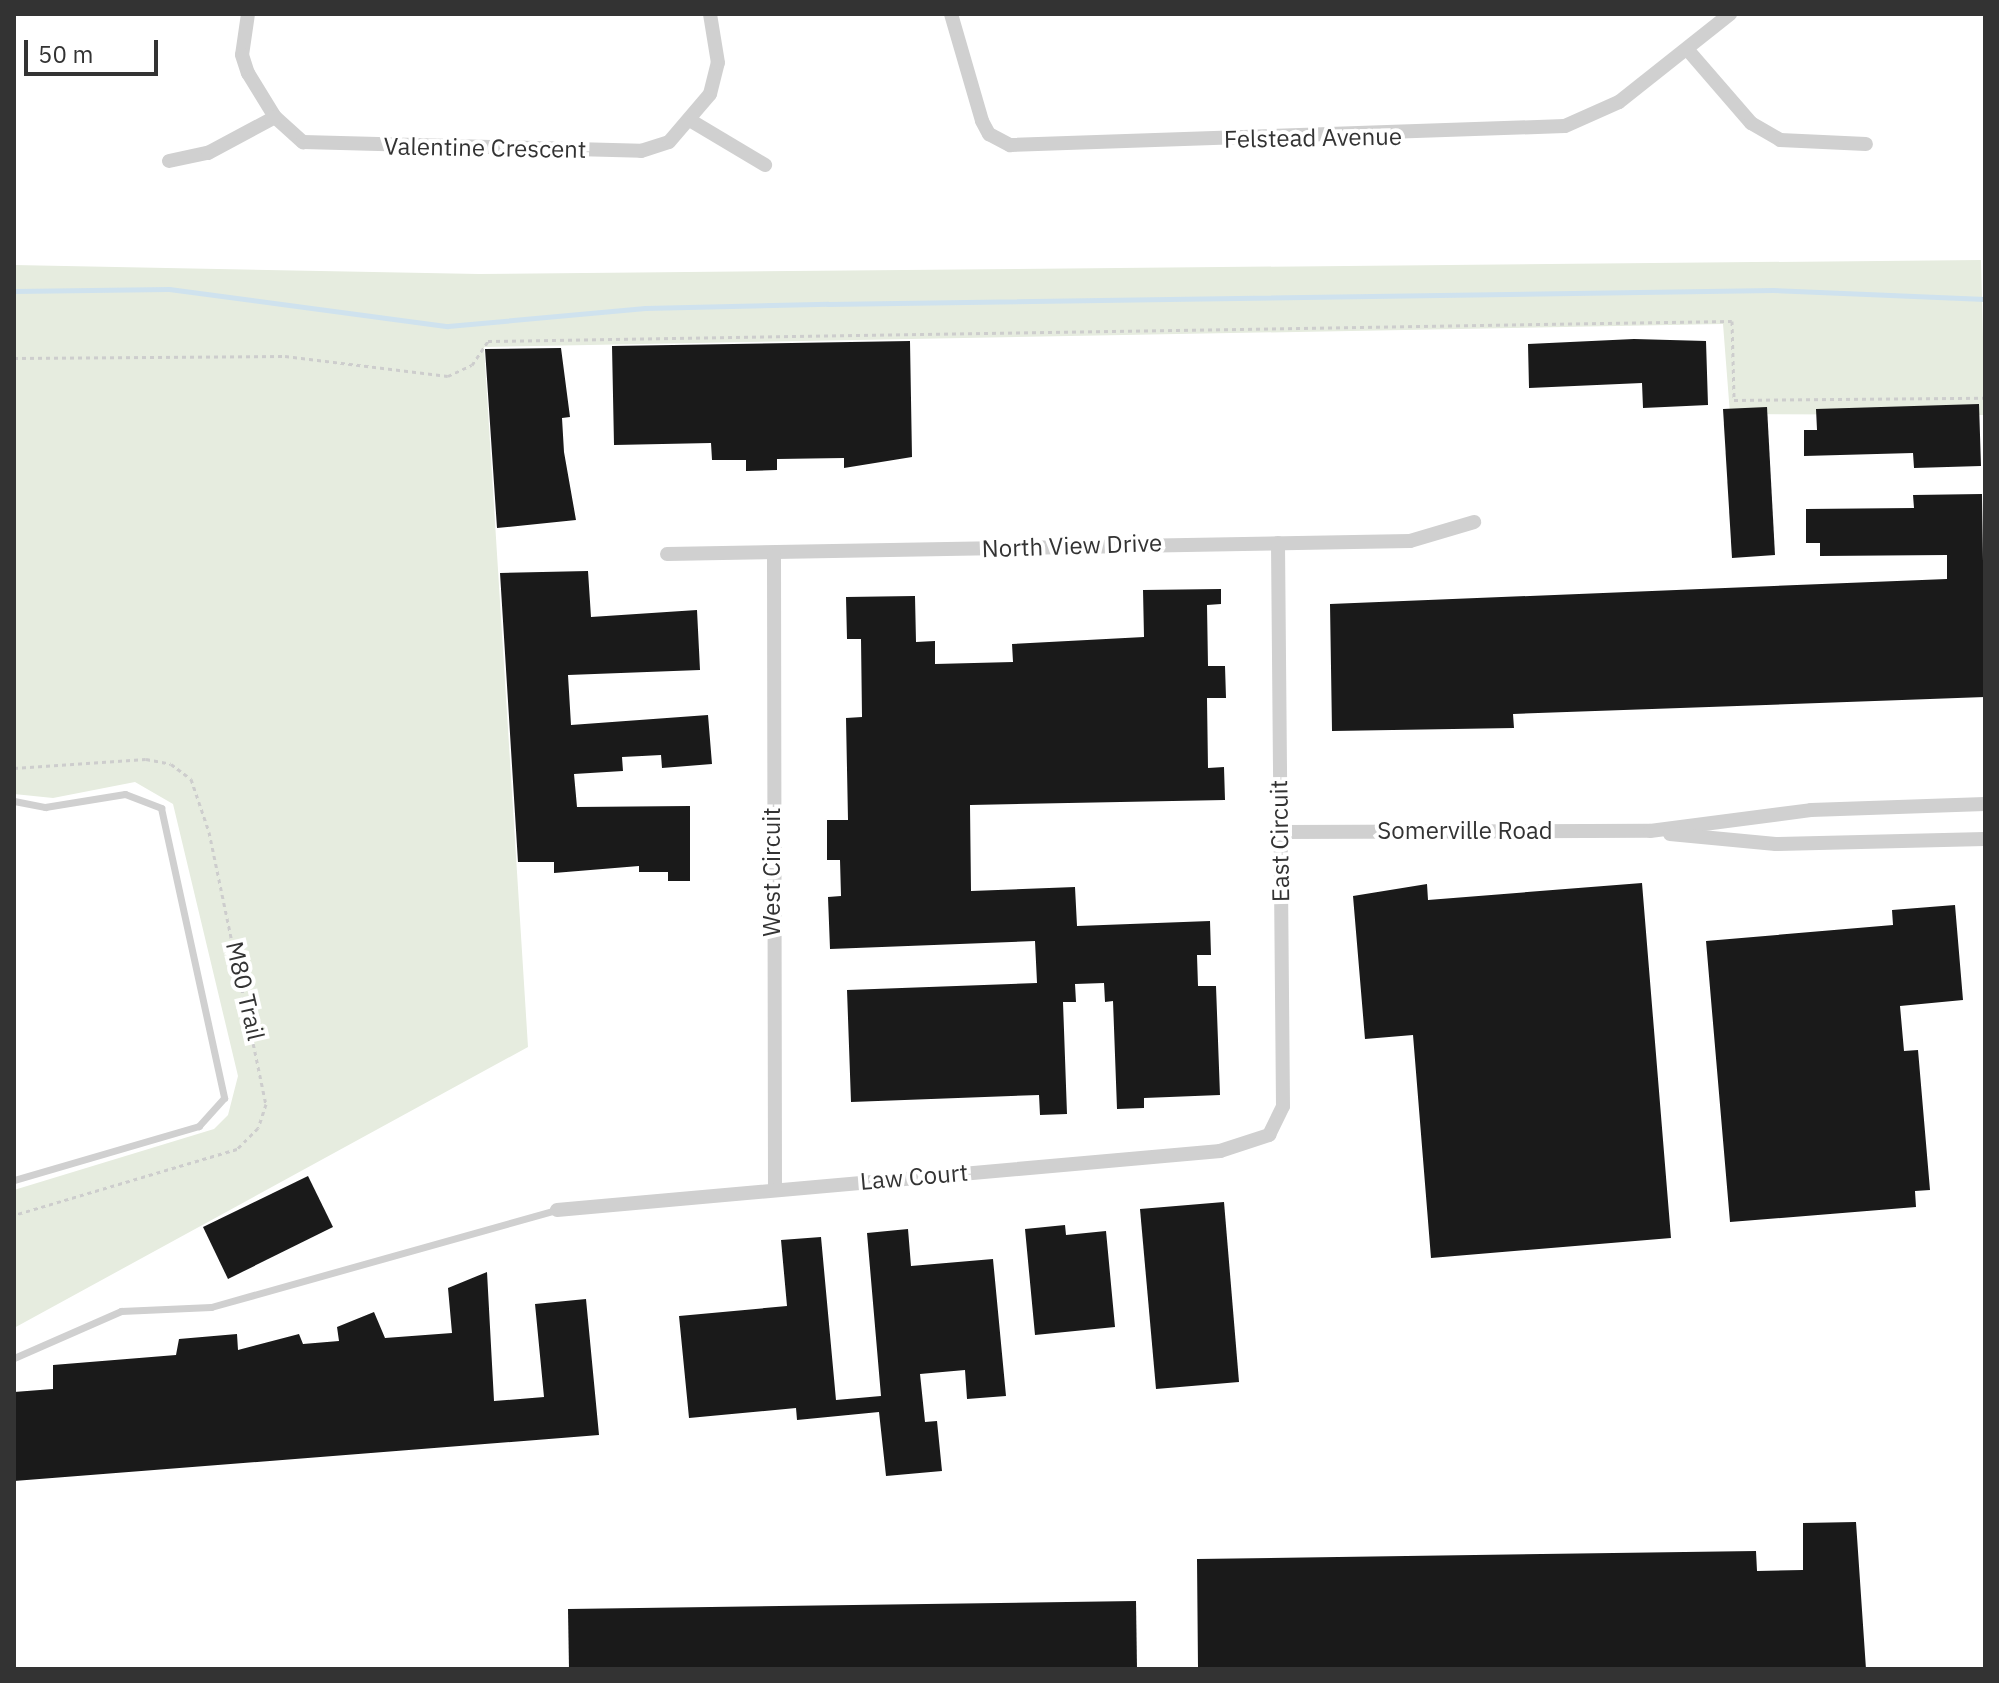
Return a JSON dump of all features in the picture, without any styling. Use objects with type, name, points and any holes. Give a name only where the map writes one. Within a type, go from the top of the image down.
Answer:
[{"type":"street","name":"Valentine Crescent","points":[[248,14],[242,55],[275,117],[303,142],[323,145],[625,150],[657,149],[693,122],[717,78],[710,14]]},
{"type":"street","name":"Felstead Avenue","points":[[951,14],[982,121],[989,134],[1010,145],[1538,131],[1619,102],[1730,14]]},
{"type":"street","points":[[1687,49],[1751,123],[1780,140],[1866,144]]},
{"type":"street","points":[[169,161],[208,153],[275,117]]},
{"type":"street","points":[[693,122],[765,165]]},
{"type":"street","name":"North View Drive","points":[[667,554],[774,556],[1410,541],[1474,522]]},
{"type":"street","name":"East Circuit","points":[[1269,1135],[1283,1106],[1278,543]]},
{"type":"street","name":"West Circuit","points":[[774,556],[775,1189]]},
{"type":"street","name":"Somerville Road","points":[[1650,831],[1811,810],[1985,804]]},
{"type":"street","name":"Somerville Road","points":[[1279,832],[1650,831],[1776,844],[1985,839]]},
{"type":"street","name":"Law Court","points":[[557,1210],[1220,1151],[1269,1135]]},
{"type":"lane","points":[[14,801],[45,807],[125,794],[161,808],[224,1098],[199,1126],[14,1180]]},
{"type":"lane","points":[[14,1358],[121,1311],[211,1307],[557,1210]]},
{"type":"path","points":[[14,358],[285,356],[448,376],[472,365],[488,341],[1732,321],[1734,400],[1985,398]]},
{"type":"path","name":"M80 Trail","points":[[14,768],[146,759],[171,764],[191,779],[203,804],[266,1104],[258,1128],[237,1149],[14,1215]]},
{"type":"shaded area","points":[[1981,260],[1985,415],[1730,414],[1723,324],[484,347],[528,1047],[14,1328],[14,1190],[214,1129],[228,1115],[238,1076],[173,804],[135,782],[53,798],[14,794],[14,265],[479,274]]},
{"type":"building","points":[[1634,339],[1706,341],[1708,405],[1643,408],[1642,383],[1529,388],[1528,344]]},
{"type":"building","points":[[910,341],[912,457],[844,468],[844,458],[777,459],[777,470],[746,471],[746,460],[712,460],[711,443],[614,445],[612,346]]},
{"type":"building","points":[[561,348],[570,417],[562,418],[564,452],[576,520],[497,528],[485,349]]},
{"type":"building","points":[[1979,404],[1981,466],[1914,468],[1913,453],[1804,456],[1804,430],[1817,430],[1816,409]]},
{"type":"building","points":[[1767,407],[1775,555],[1732,558],[1723,409]]},
{"type":"building","points":[[1982,494],[1985,697],[1513,714],[1514,728],[1332,731],[1330,604],[1947,579],[1947,555],[1820,556],[1820,543],[1806,543],[1806,509],[1914,508],[1913,495]]},
{"type":"building","points":[[588,571],[591,617],[697,610],[700,670],[568,675],[571,725],[708,715],[712,764],[662,768],[661,755],[622,757],[623,771],[574,774],[577,807],[690,806],[690,881],[668,881],[668,872],[639,872],[639,866],[554,873],[554,862],[518,862],[500,573]]},
{"type":"building","points":[[1221,589],[1221,604],[1207,605],[1208,666],[1225,666],[1226,698],[1207,698],[1208,768],[1224,767],[1225,800],[970,805],[971,891],[1075,887],[1077,926],[1210,921],[1211,955],[1197,955],[1198,986],[1216,986],[1220,1095],[1144,1098],[1144,1108],[1117,1109],[1113,1001],[1105,1002],[1104,983],[1075,984],[1076,1002],[1063,1002],[1067,1114],[1040,1115],[1039,1095],[851,1102],[847,990],[1037,983],[1035,941],[830,949],[828,897],[841,896],[840,860],[827,860],[827,820],[848,820],[846,718],[862,717],[861,639],[847,639],[846,597],[915,596],[916,642],[935,641],[935,664],[1013,662],[1012,644],[1144,637],[1143,590]]},
{"type":"building","points":[[1642,883],[1671,1238],[1431,1258],[1413,1035],[1365,1039],[1353,896],[1427,884],[1428,900]]},
{"type":"building","points":[[1955,905],[1963,1000],[1900,1006],[1904,1051],[1918,1050],[1930,1190],[1915,1191],[1916,1207],[1730,1222],[1706,941],[1893,925],[1892,910]]},
{"type":"building","points":[[308,1176],[333,1227],[228,1279],[203,1227]]},
{"type":"building","points":[[1224,1202],[1239,1382],[1156,1389],[1140,1209]]},
{"type":"building","points":[[1065,1225],[1066,1235],[1106,1231],[1115,1327],[1035,1335],[1025,1229]]},
{"type":"building","points":[[908,1229],[911,1266],[993,1259],[1006,1396],[967,1399],[965,1370],[920,1374],[925,1422],[937,1421],[942,1471],[886,1476],[879,1412],[797,1420],[796,1408],[689,1418],[679,1316],[787,1306],[781,1240],[821,1237],[836,1400],[881,1396],[867,1233]]},
{"type":"building","points":[[487,1272],[494,1401],[544,1397],[535,1304],[586,1299],[599,1435],[14,1481],[14,1392],[53,1389],[53,1365],[176,1355],[179,1339],[237,1334],[238,1350],[299,1334],[303,1344],[339,1341],[337,1327],[374,1312],[385,1338],[452,1333],[448,1288]]},
{"type":"building","points":[[1856,1522],[1866,1669],[1198,1669],[1197,1559],[1756,1551],[1757,1571],[1803,1570],[1803,1523]]},
{"type":"building","points":[[1136,1601],[1137,1669],[569,1669],[568,1609]]},
{"type":"waterway","points":[[14,291],[169,289],[448,326],[645,308],[828,304],[1773,290],[1985,299]]}]
